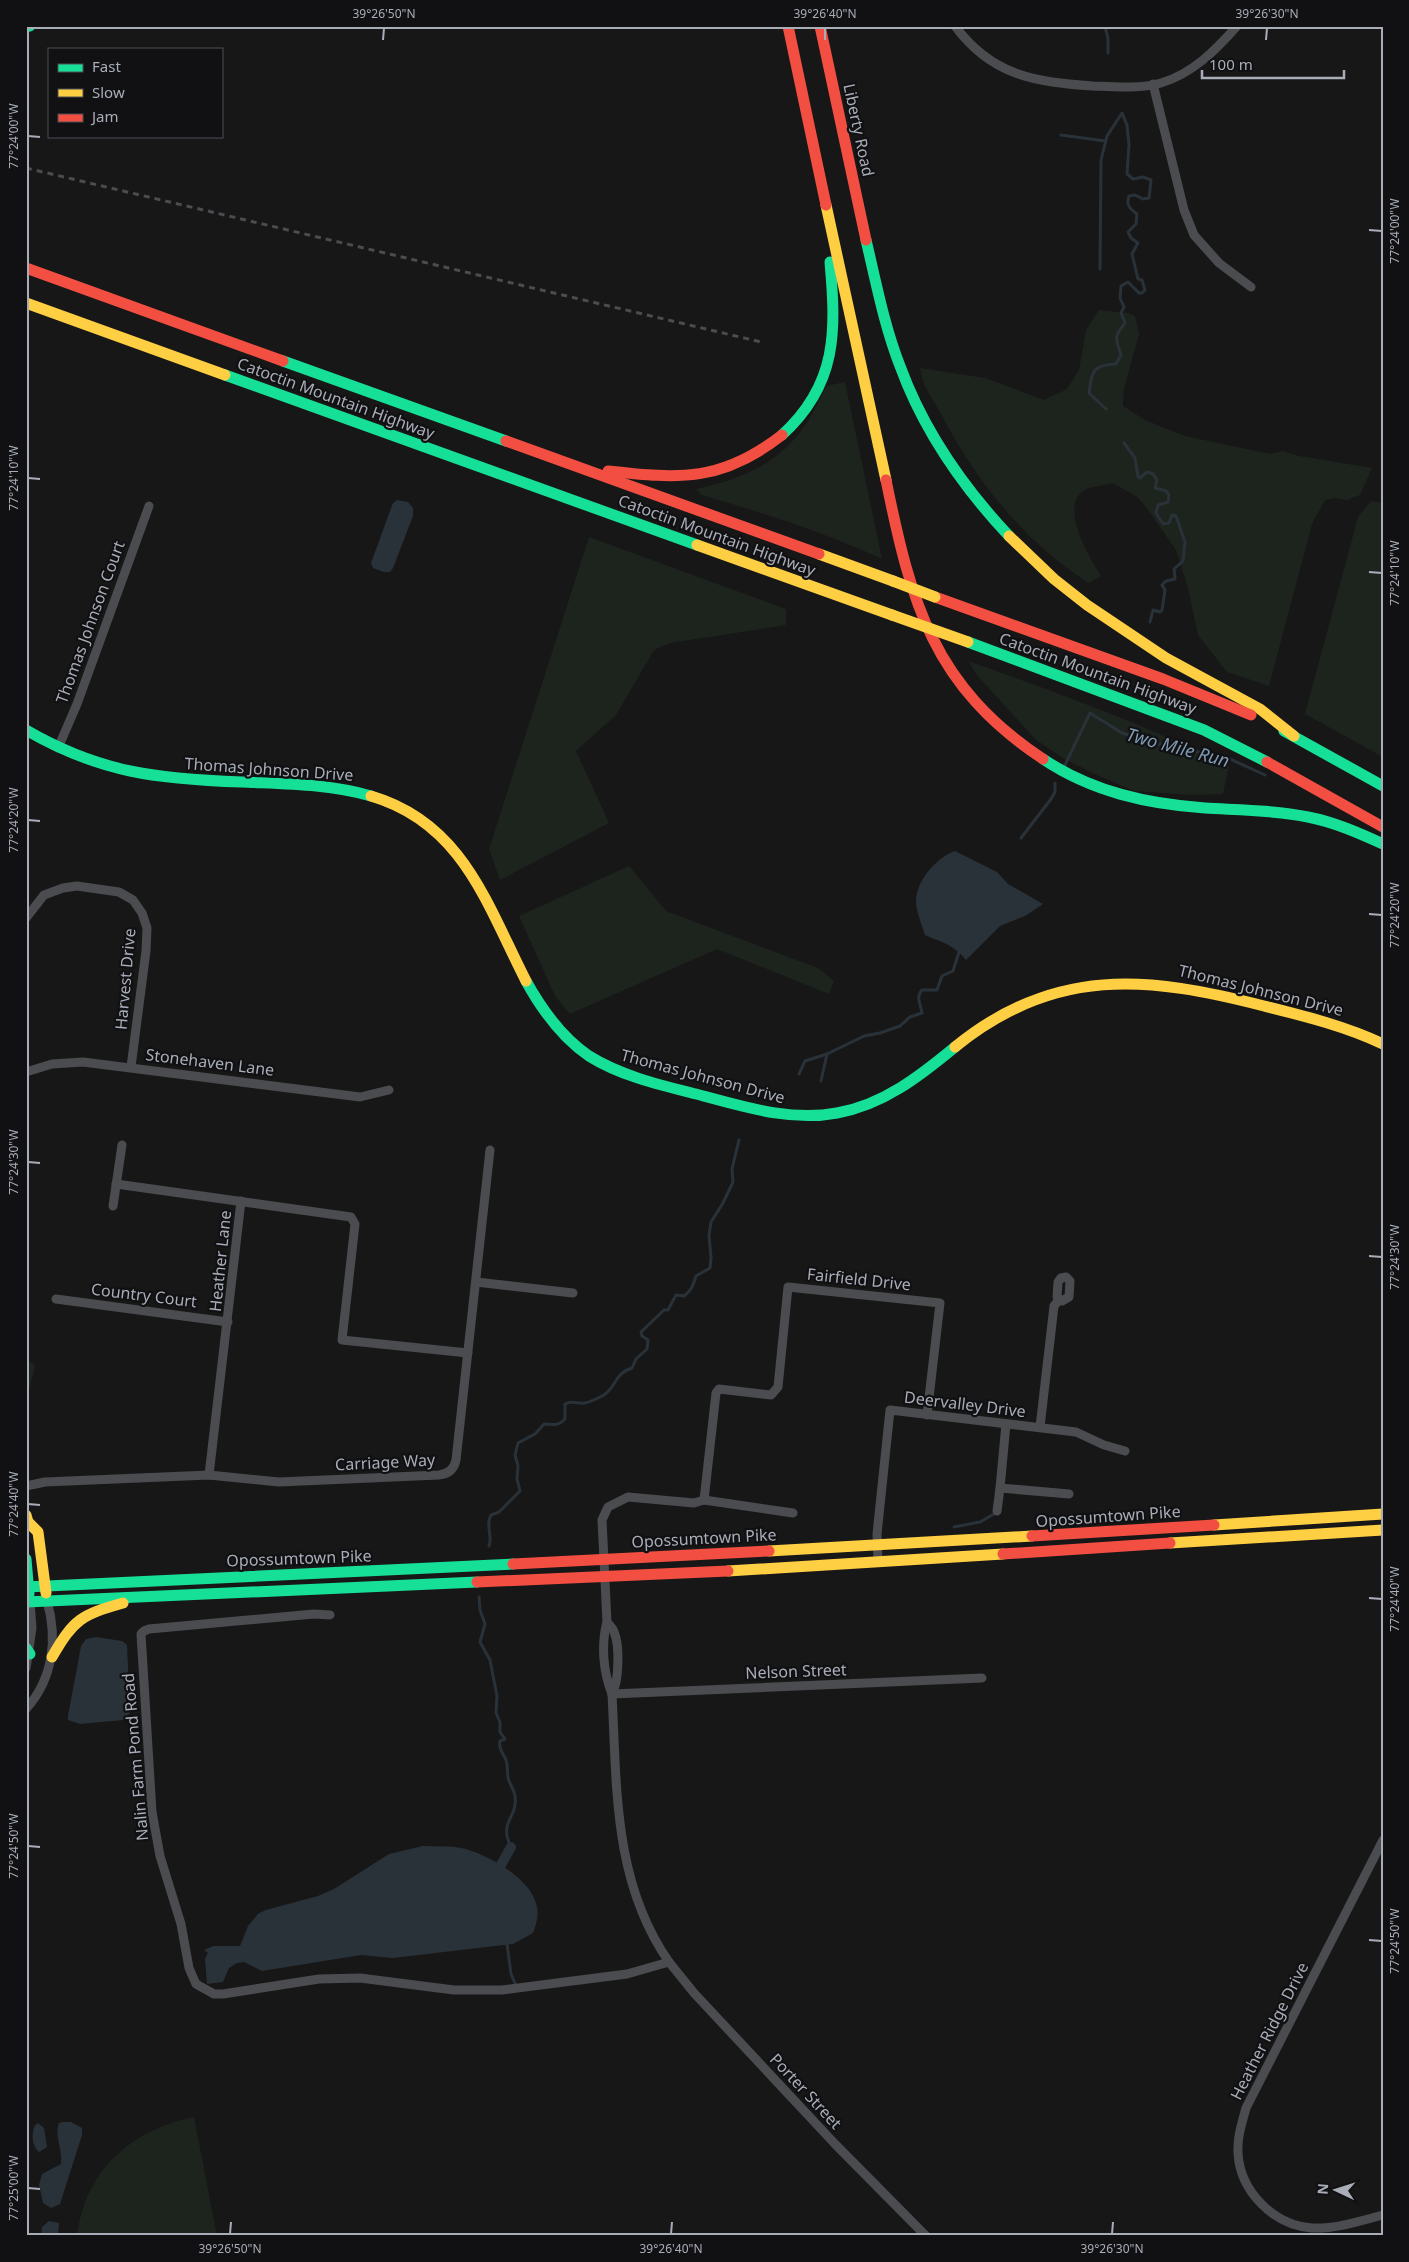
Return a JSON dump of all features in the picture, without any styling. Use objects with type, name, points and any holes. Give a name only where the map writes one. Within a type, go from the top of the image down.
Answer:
[{"type":"main road","points":[[26,27],[30,26]]},
{"type":"main road","points":[[788,26],[897,530],[914,594],[930,637],[953,675],[982,710],[1032,754],[1073,777],[1111,792],[1146,802],[1184,808],[1254,810],[1299,815],[1343,827],[1383,844]]},
{"type":"main road","name":"Liberty Road","points":[[820,26],[866,240],[886,322],[906,381],[930,431],[945,456],[988,514],[1033,560],[1094,610],[1178,665],[1256,706],[1294,736]]},
{"type":"main road","points":[[580,468],[673,477],[712,472],[730,467],[763,450],[792,425],[814,396],[828,362],[832,346],[832,288],[826,204]]},
{"type":"main road","name":"Catoctin Mountain Highway","points":[[26,268],[1163,679],[1256,717],[1294,736]]},
{"type":"main road","name":"Catoctin Mountain Highway","points":[[26,303],[1078,681],[1204,730],[1254,755],[1383,828]]},
{"type":"main road","name":"Thomas Johnson Drive","points":[[26,730],[84,761],[122,772],[168,779],[312,785],[349,789],[398,806],[429,827],[463,859],[486,896],[542,1008],[559,1030],[581,1050],[604,1065],[628,1076],[767,1112],[797,1116],[817,1116],[865,1107],[904,1087],[973,1032],[1002,1015],[1037,999],[1091,985],[1145,982],[1200,989],[1338,1026],[1383,1044]]},
{"type":"main road","points":[[1294,736],[1383,786]]},
{"type":"main road","name":"Opossumtown Pike","points":[[27,1587],[877,1546],[1383,1514]]},
{"type":"main road","points":[[27,1521],[38,1532],[47,1601]]},
{"type":"main road","name":"Opossumtown Pike","points":[[28,1602],[509,1579],[604,1577],[1383,1530]]},
{"type":"main road","points":[[26,1559],[28,1602]]},
{"type":"main road","points":[[52,1657],[68,1630],[82,1616],[144,1597]]},
{"type":"street","points":[[955,26],[978,53],[1019,76],[1055,84],[1132,87],[1161,83],[1188,71],[1214,50],[1237,26]]},
{"type":"street","points":[[1153,84],[1184,210],[1194,235],[1219,263],[1251,287]]},
{"type":"street","name":"Thomas Johnson Court","points":[[58,748],[77,704],[149,506]]},
{"type":"street","name":"Harvest Drive","points":[[26,918],[44,895],[63,888],[77,886],[119,892],[133,900],[142,914],[147,928],[146,951],[131,1067]]},
{"type":"street","name":"Stonehaven Lane","points":[[26,1072],[52,1064],[69,1062],[131,1067],[360,1097],[389,1090]]},
{"type":"street","points":[[113,1206],[122,1145]]},
{"type":"street","name":"Carriage Way","points":[[26,1486],[45,1482],[209,1475],[279,1482],[439,1475],[448,1473],[452,1470],[456,1460],[490,1150]]},
{"type":"street","points":[[116,1184],[241,1201]]},
{"type":"street","name":"Heather Lane","points":[[209,1475],[241,1201],[347,1216],[354,1220],[342,1340],[468,1353]]},
{"type":"street","points":[[476,1282],[573,1293]]},
{"type":"street","name":"Fairfield Drive","points":[[704,1500],[716,1393],[719,1390],[771,1395],[778,1387],[788,1287],[940,1303],[928,1414]]},
{"type":"street","name":"Country Court","points":[[56,1299],[228,1322]]},
{"type":"street","points":[[1040,1427],[1054,1306],[1059,1300]]},
{"type":"street","name":"Deervalley Drive","points":[[878,1561],[877,1546],[890,1410],[1076,1432],[1104,1445],[1124,1451]]},
{"type":"street","points":[[998,1511],[1006,1424]]},
{"type":"street","points":[[1000,1488],[1068,1494]]},
{"type":"street","points":[[669,1962],[647,1924],[624,1856],[620,1829],[612,1694],[617,1685],[617,1658],[615,1633],[607,1622],[602,1520],[608,1507],[617,1501],[634,1497],[694,1503],[704,1500],[793,1513]]},
{"type":"street","points":[[26,1709],[38,1696],[46,1680],[52,1657],[52,1618],[47,1601]]},
{"type":"street","points":[[26,1668],[32,1628],[28,1602]]},
{"type":"street","name":"Nalin Farm Pond Road","points":[[330,1615],[314,1614],[149,1629],[141,1634],[150,1799],[155,1835],[182,1924],[189,1968],[196,1984],[214,1994],[319,1979],[360,1978],[454,1990],[502,1990],[627,1974],[669,1962]]},
{"type":"street","name":"Nelson Street","points":[[612,1694],[982,1678]]},
{"type":"street","name":"Heather Ridge Drive","points":[[1383,1840],[1249,2101],[1238,2137],[1241,2173],[1254,2197],[1276,2216],[1292,2224],[1310,2228],[1332,2227],[1383,2215]]},
{"type":"street","name":"Porter Street","points":[[669,1962],[694,1993],[835,2144],[926,2236]]},
{"type":"shaded area","points":[[1099,310],[1128,313],[1135,316],[1139,334],[1124,389],[1123,406],[1145,420],[1185,436],[1270,454],[1283,451],[1299,456],[1372,468],[1360,495],[1347,500],[1334,498],[1325,500],[1312,524],[1269,686],[1227,672],[1198,635],[1188,588],[1176,550],[1137,497],[1113,483],[1087,489],[1078,496],[1075,506],[1075,518],[1078,531],[1101,576],[1089,583],[1043,549],[1003,508],[969,462],[925,386],[920,368],[985,378],[1044,400],[1067,389],[1079,370],[1086,330]]},
{"type":"shaded area","points":[[845,382],[882,559],[816,532],[702,495],[696,489],[745,474],[773,458],[786,448],[811,417],[826,386]]},
{"type":"shaded area","points":[[397,500],[408,502],[413,508],[413,516],[393,568],[390,572],[384,572],[373,568],[371,563],[393,503]]},
{"type":"shaded area","points":[[1371,501],[1383,503],[1383,757],[1305,714],[1358,517]]},
{"type":"shaded area","points":[[589,537],[786,609],[786,625],[670,643],[654,650],[616,715],[576,751],[609,823],[500,880],[489,849]]},
{"type":"shaded area","points":[[968,661],[1100,710],[1229,765],[1223,794],[1191,795],[1134,791],[1061,757],[1035,739],[976,674]]},
{"type":"shaded area","points":[[955,851],[997,872],[1008,884],[1043,904],[1025,916],[1000,926],[966,960],[952,947],[925,935],[916,905],[917,893],[929,871],[941,859]]},
{"type":"shaded area","points":[[629,866],[666,911],[818,968],[834,981],[829,994],[717,949],[570,1014],[555,996],[519,916]]},
{"type":"shaded area","points":[[26,1362],[32,1362],[35,1367],[30,1386],[26,1388]]},
{"type":"shaded area","points":[[96,1637],[122,1641],[127,1645],[130,1713],[123,1720],[80,1724],[68,1720],[68,1716],[81,1646],[86,1639]]},
{"type":"shaded area","points":[[423,1846],[464,1848],[489,1858],[510,1871],[520,1879],[534,1897],[538,1914],[533,1933],[513,1944],[393,1958],[361,1955],[262,1971],[244,1962],[237,1963],[229,1968],[223,1982],[207,1984],[205,1959],[208,1953],[204,1950],[213,1946],[240,1946],[248,1926],[258,1914],[266,1910],[318,1896],[334,1889],[389,1854]]},
{"type":"shaded area","points":[[194,2117],[217,2236],[77,2236],[82,2212],[90,2191],[101,2173],[115,2157],[131,2143],[150,2132],[171,2123]]},
{"type":"shaded area","points":[[71,2122],[82,2128],[82,2135],[60,2204],[51,2208],[43,2203],[39,2185],[42,2174],[61,2164],[57,2133],[59,2123]]},
{"type":"shaded area","points":[[38,2123],[44,2128],[47,2147],[39,2152],[35,2147],[33,2136],[35,2125]]},
{"type":"shaded area","points":[[49,2221],[59,2223],[58,2236],[41,2236],[42,2227]]},
{"type":"waterway","name":"Two Mile Run","points":[[1105,26],[1108,39],[1108,53]]},
{"type":"waterway","name":"Two Mile Run","points":[[1100,269],[1101,160],[1107,136],[1122,113],[1127,125],[1129,145],[1127,174],[1133,179],[1143,177],[1151,180],[1149,198],[1143,199],[1135,195],[1129,196],[1128,202],[1130,208],[1137,214],[1136,224],[1128,232],[1131,238],[1138,243],[1132,254],[1138,279],[1142,280],[1145,290],[1139,293],[1128,282],[1121,286],[1120,298],[1124,307],[1121,313],[1125,323],[1117,335],[1121,355],[1116,364],[1102,366],[1095,370],[1091,379],[1089,393],[1106,409]]},
{"type":"waterway","points":[[1061,135],[1105,141]]},
{"type":"waterway","name":"Two Mile Run","points":[[1124,443],[1135,458],[1138,477],[1140,478],[1147,472],[1153,474],[1157,480],[1155,488],[1166,491],[1169,495],[1168,502],[1158,505],[1156,513],[1163,524],[1169,523],[1172,515],[1176,516],[1185,542],[1183,561],[1174,569],[1175,579],[1166,581],[1162,585],[1165,590],[1162,610],[1160,612],[1153,610],[1150,622]]},
{"type":"waterway","name":"Two Mile Run","points":[[1065,765],[1090,713],[1122,733],[1154,743],[1228,758],[1265,775]]},
{"type":"waterway","name":"Two Mile Run","points":[[1021,838],[1051,799],[1055,792],[1055,783]]},
{"type":"waterway","points":[[799,1074],[805,1061],[827,1054],[864,1036],[900,1026],[910,1017],[922,1013],[920,993],[922,990],[937,990],[942,976],[953,971],[959,952]]},
{"type":"waterway","points":[[821,1081],[827,1054]]},
{"type":"waterway","points":[[489,1546],[489,1519],[491,1515],[499,1512],[520,1491],[515,1455],[518,1443],[535,1434],[544,1424],[555,1425],[562,1422],[565,1419],[565,1404],[570,1402],[587,1402],[608,1392],[622,1373],[632,1368],[636,1359],[647,1349],[648,1340],[642,1336],[641,1332],[664,1310],[668,1310],[676,1295],[684,1296],[687,1294],[696,1276],[710,1268],[709,1235],[711,1222],[733,1182],[732,1169],[739,1140]]},
{"type":"waterway","points":[[954,1527],[980,1522],[994,1514]]},
{"type":"waterway","points":[[479,1597],[480,1610],[485,1624],[480,1642],[490,1660],[497,1696],[496,1713],[500,1722],[500,1732],[505,1739],[500,1741],[500,1746],[506,1761],[508,1778],[515,1796],[514,1810],[507,1826],[511,1847]]},
{"type":"waterway","points":[[501,1865],[511,1847]]},
{"type":"waterway","points":[[507,1944],[511,1974],[515,1983]]},
{"type":"railway","points":[[26,168],[761,342]]},
{"type":"traffic: fast","points":[[26,27],[30,26]]},
{"type":"traffic: fast","points":[[866,240],[889,335],[909,389],[920,412],[932,435],[960,477],[1009,536]]},
{"type":"traffic: fast","points":[[782,435],[800,416],[814,396],[823,376],[829,355],[833,311],[830,262]]},
{"type":"traffic: fast","points":[[283,361],[506,441]]},
{"type":"traffic: fast","points":[[225,375],[697,545]]},
{"type":"traffic: fast","points":[[968,642],[1204,730],[1267,762]]},
{"type":"traffic: fast","points":[[26,730],[79,756],[105,765],[156,776],[212,781],[291,784],[339,789],[371,796]]},
{"type":"traffic: fast","points":[[1284,731],[1383,786]]},
{"type":"traffic: fast","points":[[1043,759],[1081,780],[1121,794],[1184,806],[1269,812],[1308,817],[1337,825],[1383,844]]},
{"type":"traffic: fast","points":[[526,981],[561,1032],[579,1049],[601,1063],[655,1083],[748,1108],[783,1114],[801,1116],[837,1113],[870,1103],[914,1079],[955,1047]]},
{"type":"traffic: fast","points":[[26,1559],[29,1594]]},
{"type":"traffic: fast","points":[[26,1587],[513,1564]]},
{"type":"traffic: fast","points":[[26,1602],[477,1582]]},
{"type":"traffic: fast","points":[[26,1648],[30,1654]]},
{"type":"traffic: slow","points":[[826,205],[886,480]]},
{"type":"traffic: slow","points":[[26,303],[225,375]]},
{"type":"traffic: slow","points":[[1009,536],[1054,579],[1087,605],[1166,658],[1260,709],[1294,736]]},
{"type":"traffic: slow","points":[[697,545],[892,615]]},
{"type":"traffic: slow","points":[[819,554],[893,581]]},
{"type":"traffic: slow","points":[[893,581],[935,597]]},
{"type":"traffic: slow","points":[[892,615],[968,642]]},
{"type":"traffic: slow","points":[[371,796],[402,809],[429,826],[450,846],[484,896],[526,981]]},
{"type":"traffic: slow","points":[[955,1047],[992,1021],[1029,1002],[1066,991],[1103,985],[1141,984],[1181,988],[1264,1006],[1339,1027],[1383,1044]]},
{"type":"traffic: slow","points":[[1214,1525],[1383,1514]]},
{"type":"traffic: slow","points":[[26,1515],[28,1522],[38,1532],[46,1593]]},
{"type":"traffic: slow","points":[[1170,1543],[1383,1530]]},
{"type":"traffic: slow","points":[[769,1551],[1032,1536]]},
{"type":"traffic: slow","points":[[728,1571],[1003,1554]]},
{"type":"traffic: slow","points":[[52,1657],[66,1634],[80,1620],[97,1611],[123,1603]]},
{"type":"traffic: jam","points":[[788,26],[826,205]]},
{"type":"traffic: jam","points":[[820,26],[866,240]]},
{"type":"traffic: jam","points":[[26,268],[283,361]]},
{"type":"traffic: jam","points":[[608,471],[679,476],[700,474],[740,462],[782,435]]},
{"type":"traffic: jam","points":[[506,441],[819,554]]},
{"type":"traffic: jam","points":[[886,480],[906,565],[918,603],[933,638],[952,671],[976,702],[1006,731],[1043,759]]},
{"type":"traffic: jam","points":[[935,597],[1163,679],[1251,715]]},
{"type":"traffic: jam","points":[[1267,762],[1383,827]]},
{"type":"traffic: jam","points":[[1032,1536],[1214,1525]]},
{"type":"traffic: jam","points":[[1003,1554],[1170,1543]]},
{"type":"traffic: jam","points":[[513,1564],[769,1551]]},
{"type":"traffic: jam","points":[[477,1582],[728,1571]]}]
